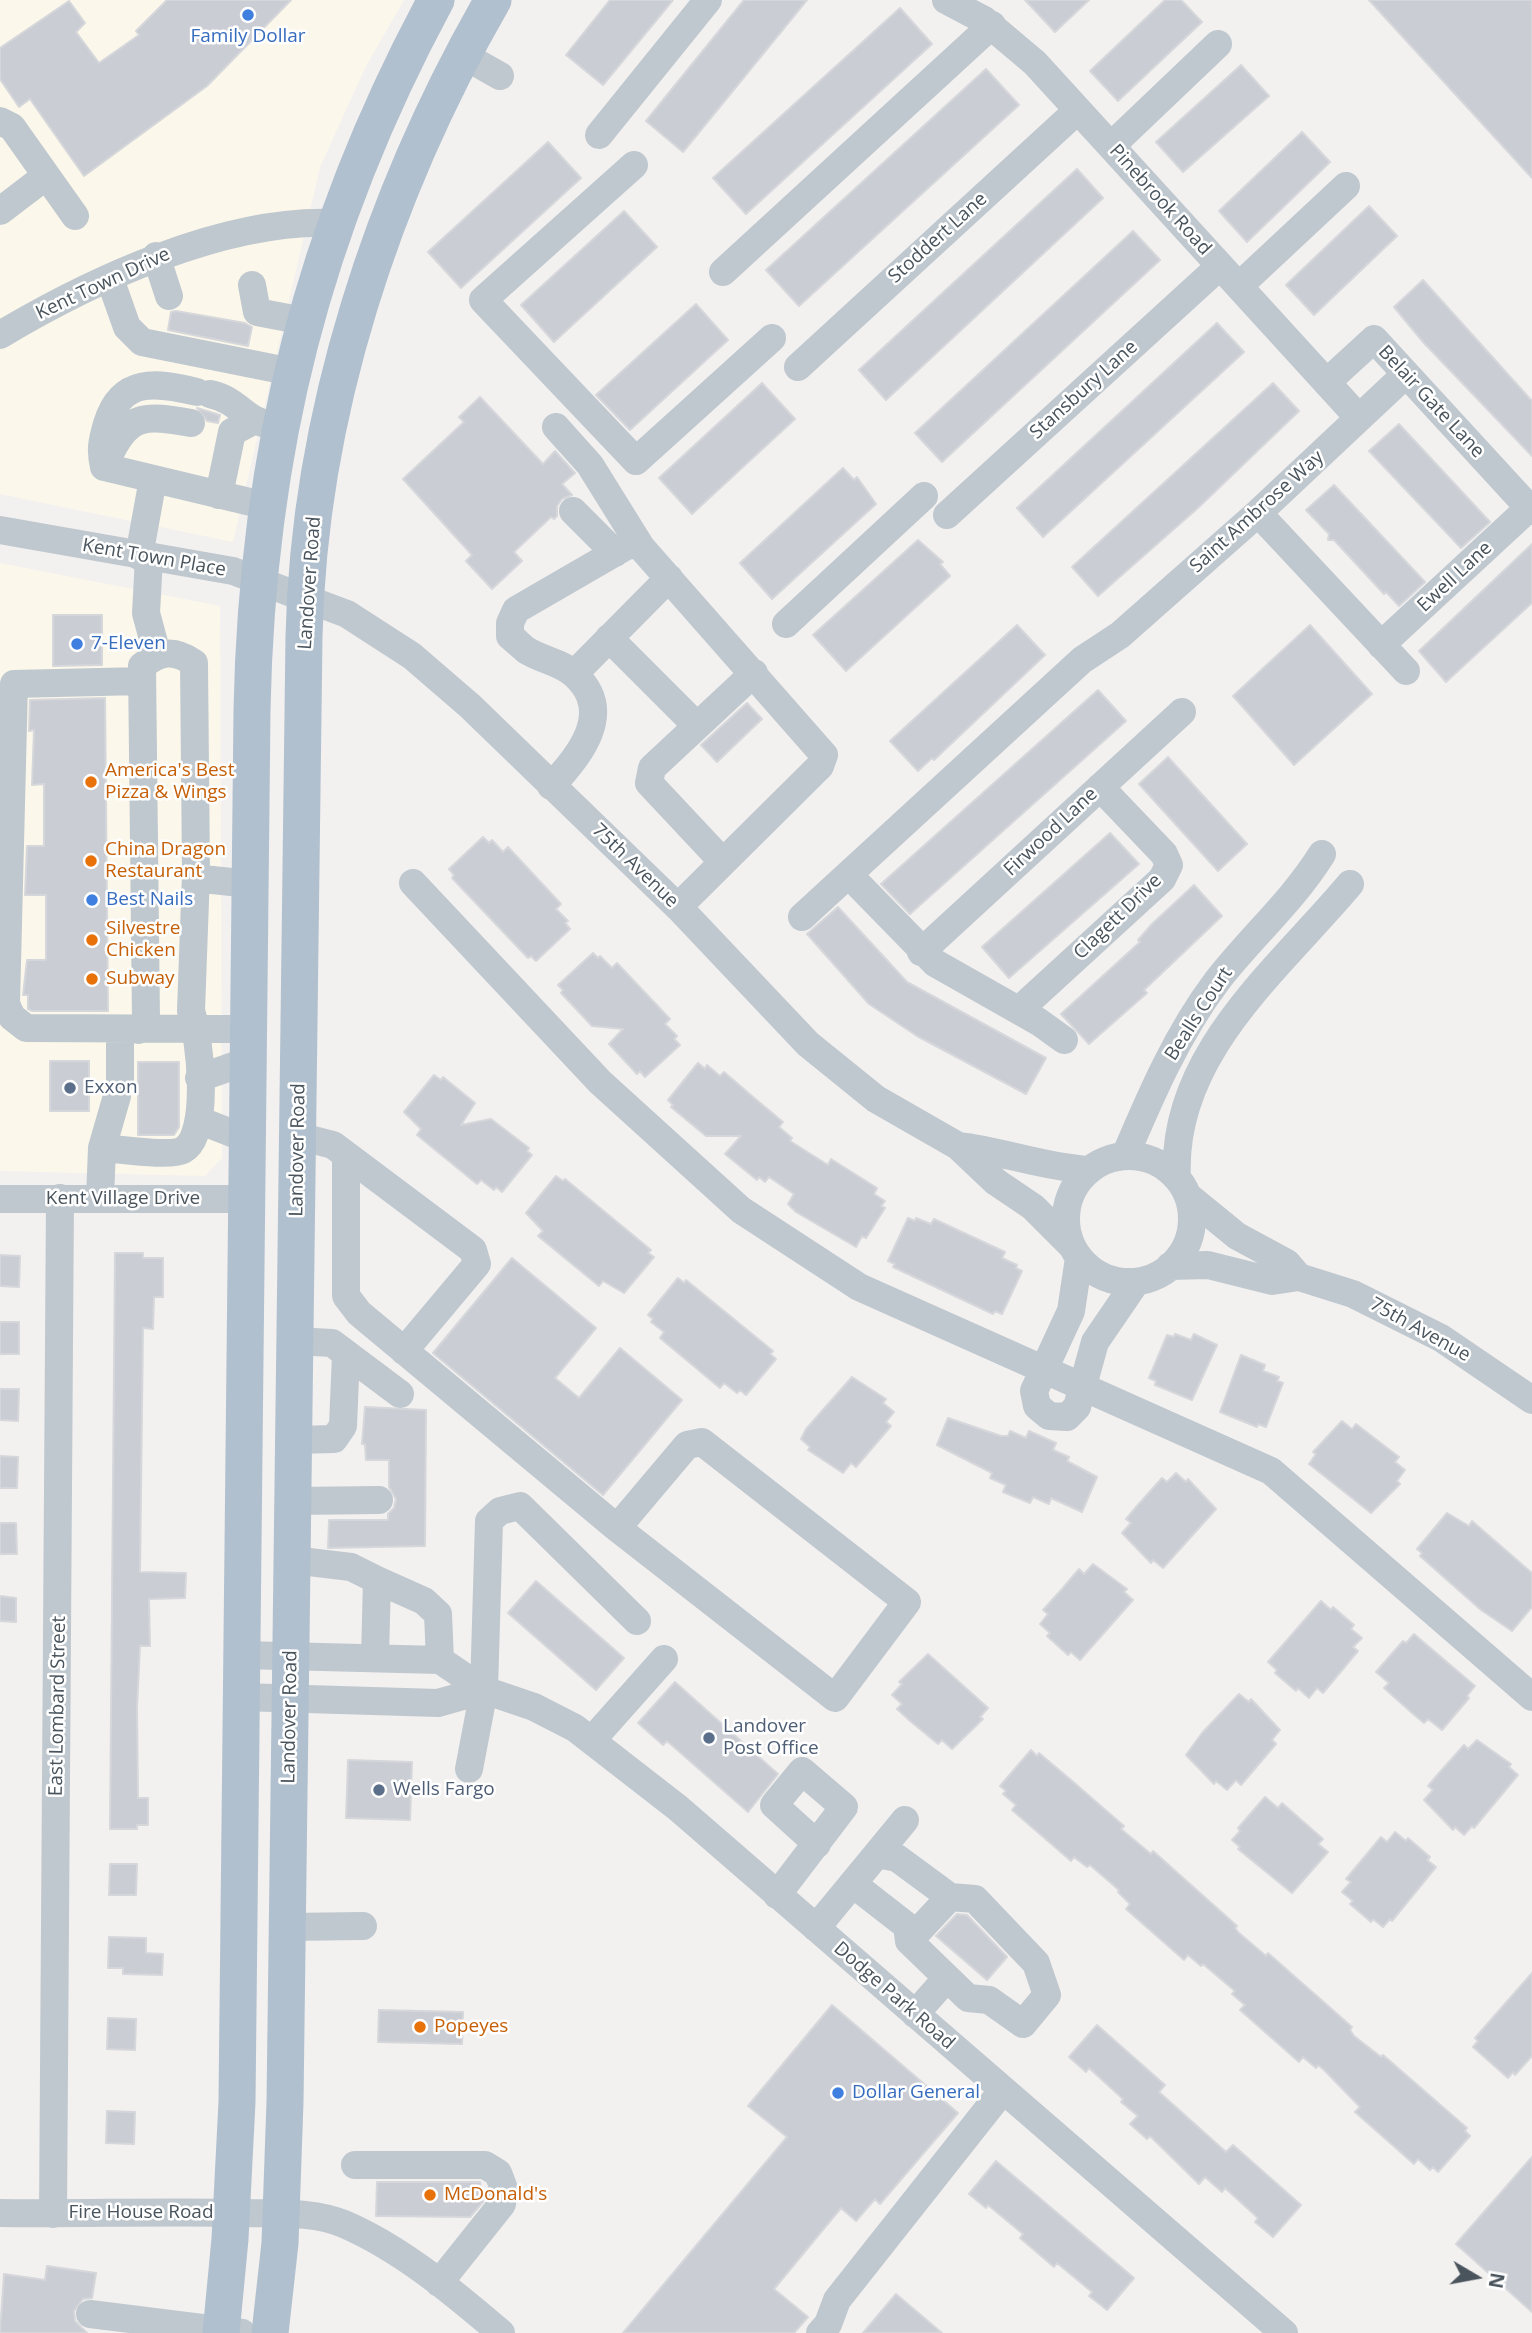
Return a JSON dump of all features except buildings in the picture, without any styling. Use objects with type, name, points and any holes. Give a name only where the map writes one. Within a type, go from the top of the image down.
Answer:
[{"type":"main road","points":[[228,2332],[237,2102],[253,664],[258,580],[267,506],[255,427],[292,372],[304,321],[334,223],[380,111],[436,0]]},
{"type":"main road","name":"Landover Road","points":[[271,2333],[281,2214],[288,1927],[305,597],[308,552],[322,465],[358,313],[398,194],[463,55],[493,0]]},
{"type":"street","points":[[599,135],[708,0]]},
{"type":"street","name":"Pinebrook Road","points":[[946,0],[984,13],[1035,63],[1359,418]]},
{"type":"street","points":[[723,272],[984,13]]},
{"type":"street","points":[[1111,146],[1218,44]]},
{"type":"street","points":[[463,55],[500,76]]},
{"type":"street","name":"Stoddert Lane","points":[[798,367],[1078,110]]},
{"type":"street","points":[[0,121],[12,127],[75,216]]},
{"type":"street","points":[[634,165],[483,300],[636,461],[772,338]]},
{"type":"street","points":[[0,211],[46,176]]},
{"type":"street","points":[[1239,286],[1346,186]]},
{"type":"street","name":"Kent Town Drive","points":[[0,335],[156,256],[291,224],[334,223]]},
{"type":"street","points":[[156,256],[169,296]]},
{"type":"street","name":"Stansbury Lane","points":[[947,515],[1220,266]]},
{"type":"street","points":[[110,279],[127,327],[142,342],[292,372]]},
{"type":"street","points":[[252,285],[257,312],[304,321]]},
{"type":"street","name":"Belair Gate Lane","points":[[1327,382],[1374,339],[1531,510]]},
{"type":"street","name":"Saint Ambrose Way","points":[[802,917],[1082,660],[1105,646],[1258,513],[1405,374]]},
{"type":"street","points":[[104,467],[100,449],[113,404],[135,387],[169,385],[229,398],[255,427]]},
{"type":"street","points":[[104,467],[119,433],[136,421],[162,418],[197,424],[255,427]]},
{"type":"street","points":[[556,426],[590,465],[629,548]]},
{"type":"street","points":[[219,495],[225,456],[255,427]]},
{"type":"street","points":[[104,467],[267,506]]},
{"type":"street","points":[[153,479],[144,557],[146,613],[157,654]]},
{"type":"street","points":[[786,624],[924,496]]},
{"type":"street","name":"Ewell Lane","points":[[1381,645],[1531,510]]},
{"type":"street","points":[[573,511],[669,578],[824,755],[820,766],[678,907]]},
{"type":"street","points":[[1258,513],[1406,671]]},
{"type":"street","name":"Kent Town Place","points":[[0,530],[233,571],[305,597]]},
{"type":"street","points":[[551,786],[579,757],[592,720],[591,696],[574,674],[526,650],[510,636],[510,623],[516,610],[629,548]]},
{"type":"street","points":[[574,674],[669,578]]},
{"type":"street","name":"75th Avenue","points":[[305,597],[347,614],[412,656],[470,706],[678,907],[808,1044],[876,1099],[958,1146],[996,1182],[1033,1207],[1075,1251]]},
{"type":"street","points":[[609,638],[697,726]]},
{"type":"street","points":[[100,1198],[102,1148],[118,1088],[129,1030],[146,1019],[142,666],[157,654],[180,653],[194,663],[196,873],[191,1011],[196,1026],[201,1121],[194,1142],[180,1152],[102,1148]]},
{"type":"street","points":[[723,862],[649,783],[652,768],[754,673]]},
{"type":"street","points":[[142,681],[13,684],[6,1004],[12,1017],[26,1028],[129,1030],[196,1026],[248,1045]]},
{"type":"street","name":"Firwood Lane","points":[[921,953],[1182,712]]},
{"type":"street","name":"Clagett Drive","points":[[1019,1010],[1162,879],[1169,865],[1164,854],[1100,787]]},
{"type":"street","name":"Bealls Court","points":[[1125,1156],[1171,1054],[1202,1002],[1235,960],[1286,905],[1322,854]]},
{"type":"street","points":[[196,873],[203,879],[250,884]]},
{"type":"street","points":[[849,875],[921,953],[950,973],[1019,1010],[1064,1040]]},
{"type":"street","points":[[413,883],[600,1082],[741,1210],[859,1287],[1082,1384],[1271,1471],[1532,1697]]},
{"type":"street","name":"Bealls Court","points":[[1182,1187],[1176,1141],[1183,1111],[1220,1036],[1255,989],[1350,884]]},
{"type":"street","points":[[199,1078],[248,1045]]},
{"type":"street","points":[[201,1121],[247,1139]]},
{"type":"street","points":[[298,1136],[333,1145],[473,1250],[477,1264],[404,1351]]},
{"type":"street","name":"75th Avenue","points":[[958,1146],[987,1149],[1059,1168],[1088,1170]]},
{"type":"street","points":[[346,1155],[346,1296],[359,1313],[617,1528],[835,1698],[907,1602],[702,1442],[687,1445],[617,1528]]},
{"type":"street","points":[[1075,1251],[1105,1277],[1136,1282],[1149,1279],[1170,1266],[1182,1251],[1190,1234],[1191,1215],[1182,1187],[1153,1161],[1125,1156],[1105,1160],[1088,1170],[1075,1186],[1068,1205],[1066,1225],[1075,1251],[1071,1311],[1034,1391],[1037,1406],[1049,1416],[1067,1417],[1077,1407],[1095,1342],[1136,1282]]},
{"type":"street","name":"75th Avenue","points":[[1182,1187],[1237,1237],[1287,1263],[1299,1277]]},
{"type":"street","name":"East Lombard Street","points":[[52,2214],[60,1198]]},
{"type":"street","name":"Kent Village Drive","points":[[0,1199],[247,1199]]},
{"type":"street","name":"75th Avenue","points":[[1170,1266],[1208,1265],[1272,1281],[1299,1277],[1353,1294],[1441,1338],[1532,1400]]},
{"type":"street","points":[[295,1341],[332,1343],[400,1394]]},
{"type":"street","points":[[294,1440],[334,1439],[343,1426],[346,1354]]},
{"type":"street","points":[[293,1501],[379,1500]]},
{"type":"street","points":[[469,1769],[484,1690],[489,1521],[499,1511],[520,1506],[637,1621]]},
{"type":"street","points":[[242,1655],[440,1660],[438,1614],[424,1601],[351,1567],[292,1560]]},
{"type":"street","points":[[375,1657],[377,1580]]},
{"type":"street","points":[[592,1740],[664,1659]]},
{"type":"street","name":"Dodge Park Road","points":[[440,1660],[484,1690],[534,1707],[592,1740],[647,1782],[1284,2333]]},
{"type":"street","points":[[241,1697],[438,1703],[484,1690]]},
{"type":"street","points":[[816,1928],[905,1820]]},
{"type":"street","points":[[777,1895],[817,1844]]},
{"type":"street","points":[[853,1884],[907,1926],[909,1941],[968,1998],[989,2000],[1023,2024],[1047,1995],[1036,1963],[975,1899],[950,1897],[897,1858],[877,1854]]},
{"type":"street","points":[[909,1941],[950,1897]]},
{"type":"street","points":[[288,1927],[363,1926]]},
{"type":"street","points":[[915,2014],[947,1978]]},
{"type":"street","points":[[820,2333],[828,2324],[837,2300],[1003,2090]]},
{"type":"street","points":[[355,2165],[485,2165],[498,2173],[504,2189],[502,2204],[439,2283]]},
{"type":"street","name":"Fire House Road","points":[[0,2213],[232,2213],[318,2217],[344,2224],[393,2250],[501,2333]]},
{"type":"street","points":[[90,2314],[228,2332]]},
{"type":"shaded area","points":[[0,0],[404,0],[367,64],[320,167],[233,542],[0,494]]},
{"type":"shaded area","points":[[0,563],[220,606],[222,1158],[205,1176],[0,1171]]},
{"type":"place","name":"Family Dollar","points":[[248,15]]},
{"type":"place","name":"7-Eleven","points":[[77,644]]},
{"type":"place","name":"America's Best Pizza & Wings","points":[[91,782]]},
{"type":"place","name":"China Dragon Restaurant","points":[[91,861]]},
{"type":"place","name":"Best Nails","points":[[92,900]]},
{"type":"place","name":"Silvestre Chicken","points":[[92,940]]},
{"type":"place","name":"Subway","points":[[92,979]]},
{"type":"place","name":"Exxon","points":[[70,1088]]},
{"type":"place","name":"Landover Post Office","points":[[709,1738]]},
{"type":"place","name":"Wells Fargo","points":[[379,1790]]},
{"type":"place","name":"Popeyes","points":[[420,2027]]},
{"type":"place","name":"Dollar General","points":[[838,2093]]},
{"type":"place","name":"McDonald's","points":[[430,2195]]}]
